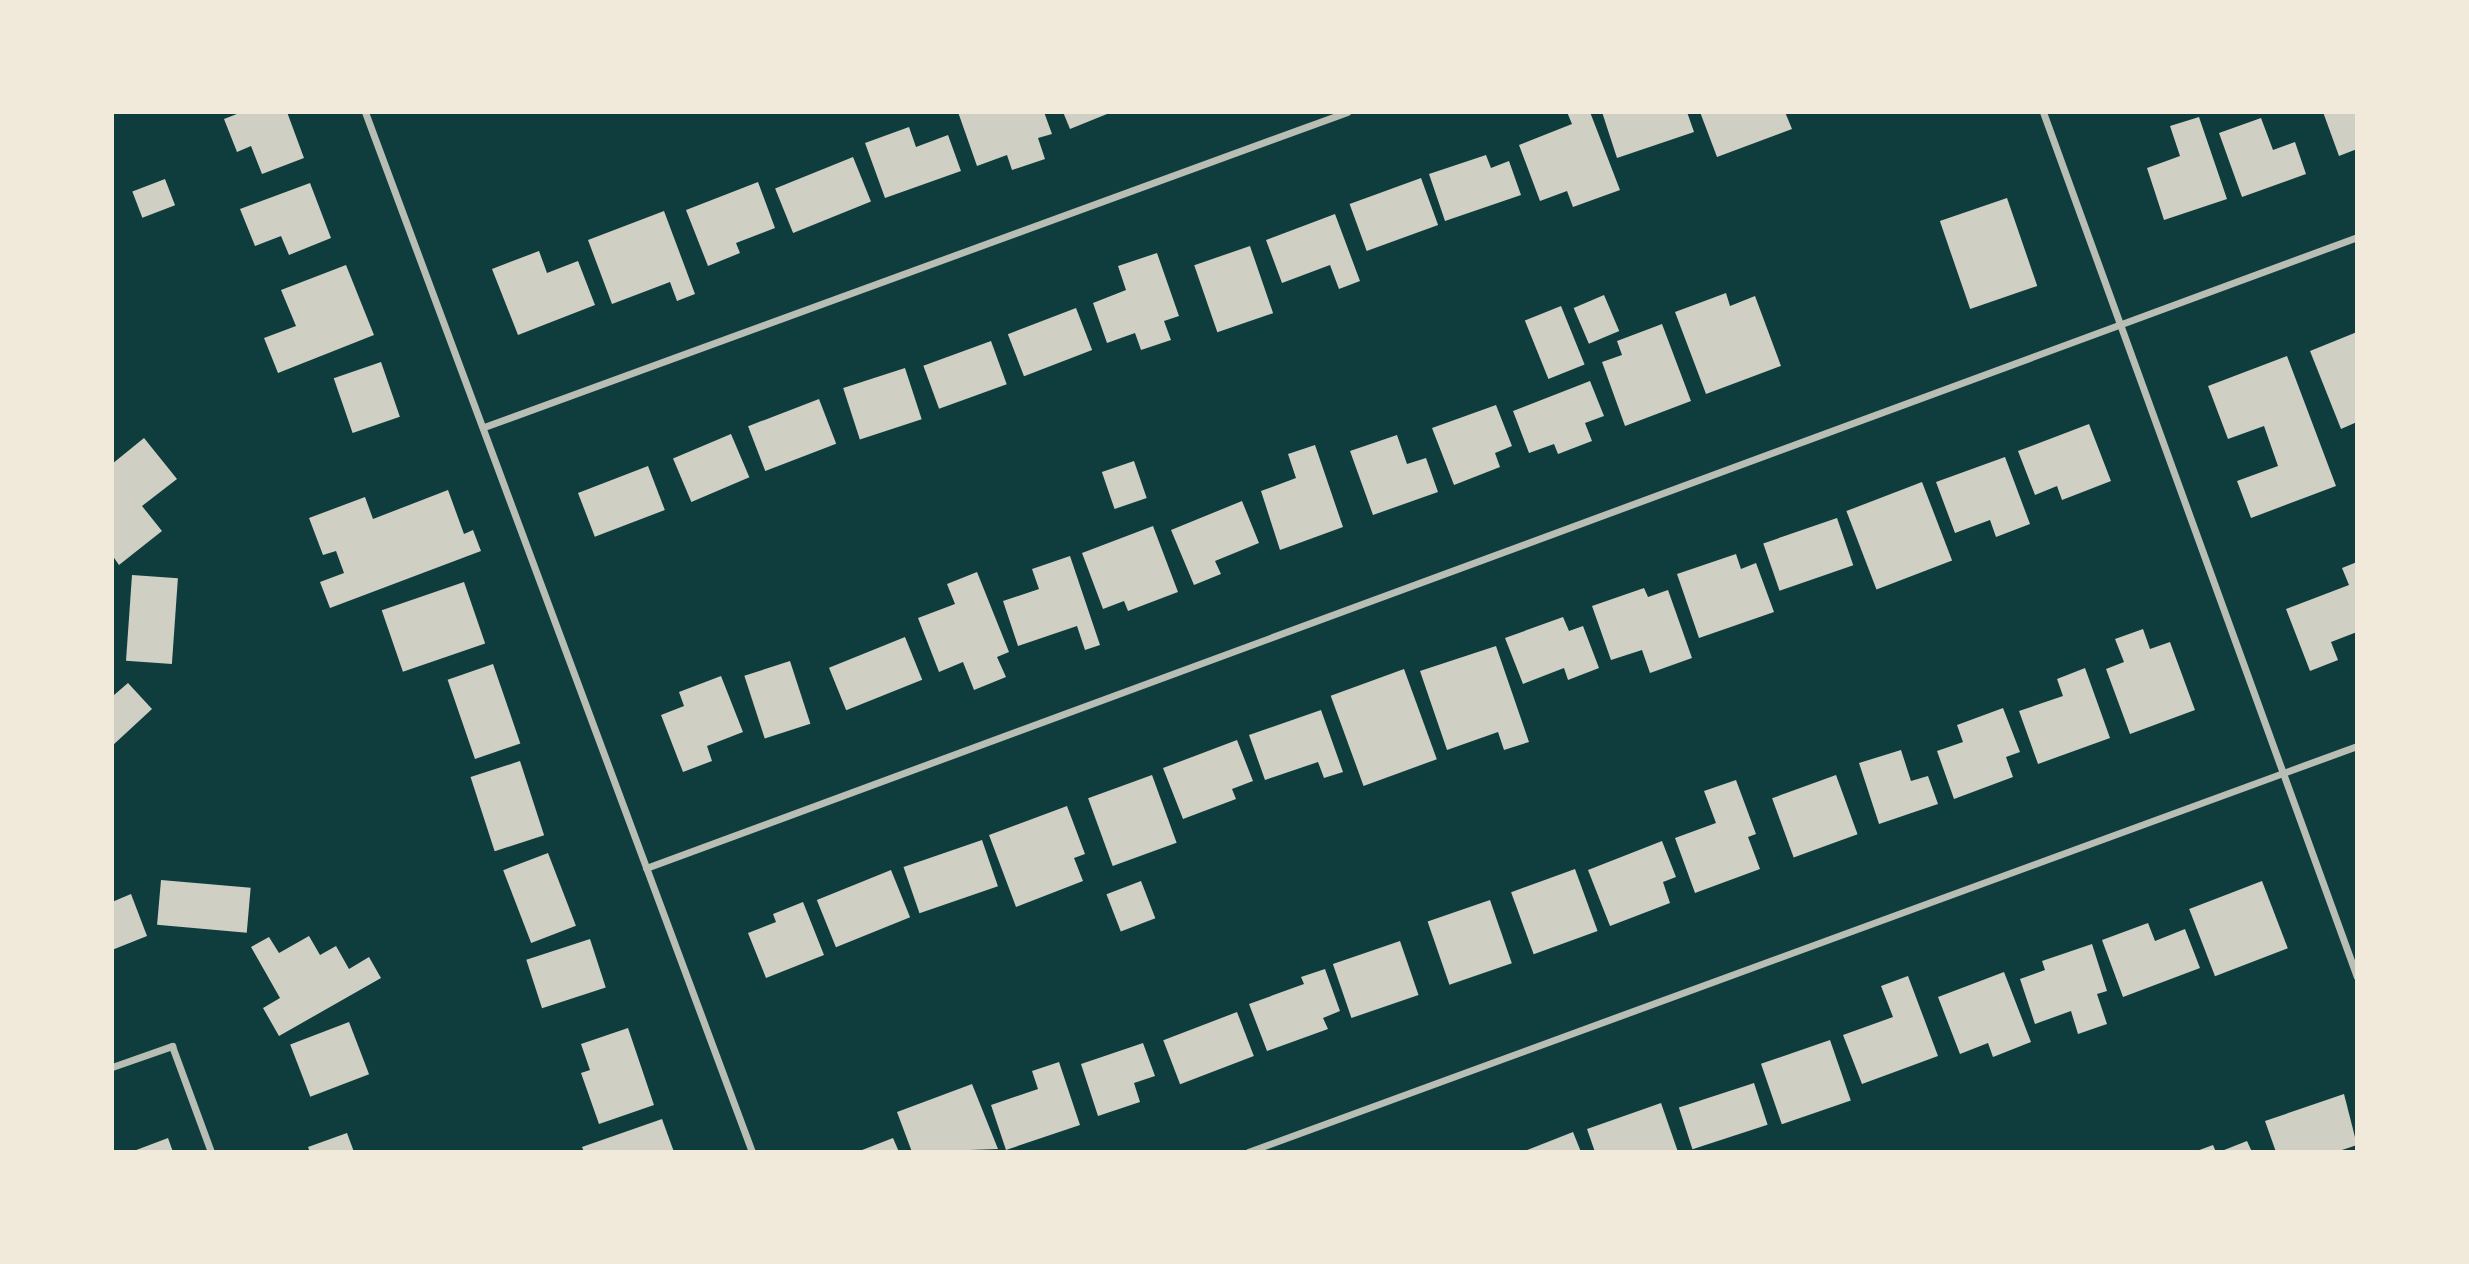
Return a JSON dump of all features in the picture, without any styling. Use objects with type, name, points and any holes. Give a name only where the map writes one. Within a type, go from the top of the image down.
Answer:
[{"type":"street","points":[[365,112],[752,1152]]},
{"type":"street","points":[[484,426],[1347,112]]},
{"type":"street","points":[[2043,112],[2357,977]]},
{"type":"street","points":[[646,869],[2357,237]]},
{"type":"street","points":[[1248,1152],[2357,746]]},
{"type":"street","points":[[112,1067],[172,1046],[211,1152]]},
{"type":"building","points":[[242,112],[287,112],[304,158],[262,174],[251,146],[237,152],[224,119]]},
{"type":"building","points":[[958,112],[1044,112],[1052,134],[1038,138],[1045,159],[1012,170],[1007,155],[977,166]]},
{"type":"building","points":[[1063,112],[1112,112],[1070,129]]},
{"type":"building","points":[[1567,112],[1590,112],[1620,190],[1573,207],[1567,191],[1540,201],[1519,145],[1572,124]]},
{"type":"building","points":[[1602,112],[1687,112],[1694,132],[1617,158]]},
{"type":"building","points":[[1700,112],[1785,112],[1792,129],[1717,157]]},
{"type":"building","points":[[2323,112],[2357,112],[2357,149],[2339,156]]},
{"type":"building","points":[[2199,117],[2227,199],[2164,220],[2147,168],[2180,156],[2170,126]]},
{"type":"building","points":[[2261,118],[2273,150],[2295,142],[2306,174],[2242,197],[2219,133]]},
{"type":"building","points":[[909,127],[916,147],[948,135],[961,171],[885,198],[865,143]]},
{"type":"building","points":[[1486,155],[1491,168],[1509,161],[1521,195],[1445,221],[1429,174]]},
{"type":"building","points":[[853,157],[871,202],[793,233],[775,188]]},
{"type":"building","points":[[1421,178],[1438,225],[1367,251],[1350,204]]},
{"type":"building","points":[[165,179],[175,205],[142,218],[132,192]]},
{"type":"building","points":[[758,182],[775,228],[736,243],[740,253],[708,266],[686,210]]},
{"type":"building","points":[[310,183],[331,238],[289,255],[281,236],[255,246],[240,209]]},
{"type":"building","points":[[2007,198],[2037,286],[1970,309],[1940,221]]},
{"type":"building","points":[[664,211],[695,294],[677,301],[670,282],[612,304],[588,240]]},
{"type":"building","points":[[1335,214],[1360,281],[1339,289],[1330,265],[1282,283],[1266,240]]},
{"type":"building","points":[[1250,246],[1273,313],[1217,332],[1194,265]]},
{"type":"building","points":[[539,251],[547,273],[578,261],[595,305],[518,335],[492,269]]},
{"type":"building","points":[[1157,253],[1179,316],[1164,321],[1171,340],[1141,350],[1135,333],[1107,343],[1093,303],[1126,290],[1118,266]]},
{"type":"building","points":[[346,265],[374,335],[278,373],[264,338],[296,326],[281,290]]},
{"type":"building","points":[[1726,293],[1730,306],[1755,296],[1781,366],[1706,394],[1675,312]]},
{"type":"building","points":[[1604,295],[1619,331],[1589,344],[1574,308]]},
{"type":"building","points":[[1561,306],[1585,364],[1548,379],[1525,321]]},
{"type":"building","points":[[1076,308],[1092,350],[1024,376],[1008,334]]},
{"type":"building","points":[[1662,324],[1691,401],[1625,426],[1602,362],[1622,355],[1617,341]]},
{"type":"building","points":[[2357,332],[2357,422],[2341,429],[2310,351]]},
{"type":"building","points":[[991,341],[1007,384],[939,409],[923,366]]},
{"type":"building","points":[[2287,356],[2336,486],[2251,518],[2237,481],[2278,466],[2264,426],[2228,439],[2208,386]]},
{"type":"building","points":[[381,362],[400,417],[353,433],[334,378]]},
{"type":"building","points":[[905,368],[922,419],[860,439],[843,388]]},
{"type":"building","points":[[1590,381],[1604,416],[1585,423],[1592,441],[1558,454],[1554,444],[1529,453],[1513,411]]},
{"type":"building","points":[[819,399],[836,444],[765,471],[748,426]]},
{"type":"building","points":[[1496,405],[1512,446],[1495,453],[1500,467],[1454,485],[1432,428]]},
{"type":"building","points":[[2089,424],[2111,481],[2062,500],[2057,486],[2035,495],[2018,451]]},
{"type":"building","points":[[731,434],[749,477],[691,502],[673,459]]},
{"type":"building","points":[[1397,435],[1407,464],[1426,458],[1438,492],[1373,515],[1350,451]]},
{"type":"building","points":[[144,438],[177,479],[142,506],[162,531],[119,565],[112,555],[112,464]]},
{"type":"building","points":[[1315,445],[1343,527],[1280,550],[1261,491],[1296,478],[1288,454]]},
{"type":"building","points":[[2005,457],[2030,524],[1996,537],[1990,520],[1955,533],[1936,482]]},
{"type":"building","points":[[1134,461],[1147,498],[1115,509],[1102,472]]},
{"type":"building","points":[[648,466],[665,510],[595,537],[578,493]]},
{"type":"building","points":[[1922,482],[1952,560],[1876,589],[1846,511]]},
{"type":"building","points":[[448,490],[464,534],[473,530],[481,551],[330,608],[320,582],[344,573],[336,551],[323,555],[309,518],[365,497],[373,519]]},
{"type":"building","points":[[1242,501],[1259,543],[1215,561],[1221,574],[1194,585],[1171,530]]},
{"type":"building","points":[[1837,518],[1853,565],[1780,591],[1763,543]]},
{"type":"building","points":[[1153,526],[1178,592],[1128,611],[1124,601],[1103,609],[1082,553]]},
{"type":"building","points":[[1736,554],[1741,569],[1756,563],[1774,612],[1699,638],[1677,574]]},
{"type":"building","points":[[1070,556],[1100,645],[1085,650],[1077,626],[1018,646],[1003,601],[1039,589],[1032,569]]},
{"type":"building","points":[[2357,562],[2357,632],[2331,642],[2338,660],[2310,671],[2286,609],[2349,585],[2342,568]]},
{"type":"building","points":[[977,572],[1009,652],[997,657],[1006,677],[974,690],[963,662],[939,672],[918,618],[955,604],[947,584]]},
{"type":"building","points":[[132,575],[178,578],[172,664],[126,661]]},
{"type":"building","points":[[464,582],[485,643],[403,672],[382,610]]},
{"type":"building","points":[[1644,588],[1648,597],[1668,590],[1692,658],[1650,673],[1642,650],[1611,660],[1592,606]]},
{"type":"building","points":[[1563,617],[1569,631],[1583,626],[1599,668],[1568,680],[1564,668],[1523,684],[1505,638]]},
{"type":"building","points":[[2143,629],[2150,649],[2170,642],[2195,710],[2130,734],[2106,669],[2124,662],[2115,639]]},
{"type":"building","points":[[905,637],[922,680],[846,710],[829,668]]},
{"type":"building","points":[[1496,646],[1529,742],[1504,750],[1498,732],[1447,750],[1420,671]]},
{"type":"building","points":[[790,661],[810,724],[765,739],[744,676]]},
{"type":"building","points":[[493,664],[520,743],[475,759],[448,680]]},
{"type":"building","points":[[2085,668],[2110,738],[2038,764],[2019,711],[2063,696],[2057,679]]},
{"type":"building","points":[[1404,669],[1437,759],[1364,786],[1331,696]]},
{"type":"building","points":[[721,676],[743,732],[707,746],[712,761],[683,772],[661,715],[684,706],[679,692]]},
{"type":"building","points":[[128,683],[152,709],[112,746],[112,692],[114,695]]},
{"type":"building","points":[[2003,708],[2020,752],[2006,757],[2013,777],[1954,799],[1937,751],[1963,742],[1957,725]]},
{"type":"building","points":[[1321,710],[1343,772],[1324,778],[1318,762],[1265,780],[1249,735]]},
{"type":"building","points":[[1237,740],[1253,781],[1232,789],[1236,799],[1183,819],[1163,768]]},
{"type":"building","points":[[1901,750],[1911,781],[1928,776],[1938,804],[1879,824],[1859,763]]},
{"type":"building","points":[[520,761],[544,835],[495,851],[471,777]]},
{"type":"building","points":[[1152,775],[1177,843],[1113,866],[1088,798]]},
{"type":"building","points":[[1836,775],[1858,834],[1794,857],[1772,798]]},
{"type":"building","points":[[1736,780],[1756,834],[1748,837],[1760,869],[1695,893],[1675,838],[1716,823],[1704,791]]},
{"type":"building","points":[[1067,806],[1085,854],[1074,858],[1083,881],[1016,907],[989,835]]},
{"type":"building","points":[[982,840],[998,886],[919,913],[904,867]]},
{"type":"building","points":[[1662,841],[1676,877],[1663,882],[1670,903],[1610,926],[1588,870]]},
{"type":"building","points":[[548,853],[576,926],[531,943],[503,870]]},
{"type":"building","points":[[1575,869],[1598,931],[1534,954],[1511,892]]},
{"type":"building","points":[[891,870],[910,917],[836,947],[817,900]]},
{"type":"building","points":[[161,880],[251,888],[247,933],[157,925]]},
{"type":"building","points":[[1141,881],[1155,918],[1121,932],[1106,894]]},
{"type":"building","points":[[2262,881],[2288,948],[2215,976],[2189,909]]},
{"type":"building","points":[[131,894],[147,936],[112,950],[112,902]]},
{"type":"building","points":[[1490,900],[1512,963],[1449,985],[1428,921]]},
{"type":"building","points":[[803,902],[824,955],[766,978],[748,933],[776,922],[773,914]]},
{"type":"building","points":[[2148,923],[2155,941],[2185,929],[2200,968],[2123,997],[2102,940]]},
{"type":"building","points":[[309,936],[320,955],[336,946],[349,969],[369,957],[381,978],[279,1036],[263,1008],[280,998],[251,947],[269,937],[279,953]]},
{"type":"building","points":[[590,939],[606,988],[542,1008],[526,960]]},
{"type":"building","points":[[1400,941],[1419,995],[1351,1018],[1333,964]]},
{"type":"building","points":[[2092,944],[2107,991],[2097,994],[2107,1024],[2078,1034],[2071,1011],[2035,1024],[2020,979],[2045,970],[2042,961]]},
{"type":"building","points":[[1325,969],[1340,1011],[1323,1018],[1328,1029],[1267,1051],[1249,1004],[1304,984],[1301,977]]},
{"type":"building","points":[[2004,972],[2031,1042],[1993,1057],[1988,1043],[1960,1054],[1938,997]]},
{"type":"building","points":[[1908,976],[1938,1056],[1862,1084],[1843,1035],[1893,1017],[1881,986]]},
{"type":"building","points":[[1237,1012],[1254,1056],[1180,1084],[1163,1040]]},
{"type":"building","points":[[349,1022],[369,1074],[310,1097],[290,1045]]},
{"type":"building","points":[[628,1028],[654,1105],[599,1124],[581,1073],[590,1070],[581,1044]]},
{"type":"building","points":[[1830,1040],[1851,1101],[1782,1124],[1761,1064]]},
{"type":"building","points":[[1143,1043],[1155,1076],[1134,1083],[1140,1102],[1098,1116],[1081,1064]]},
{"type":"building","points":[[1059,1062],[1080,1125],[1006,1150],[991,1105],[1038,1089],[1032,1071]]},
{"type":"building","points":[[1754,1083],[1768,1125],[1692,1149],[1679,1107]]},
{"type":"building","points":[[972,1084],[998,1149],[912,1152],[897,1112]]},
{"type":"building","points":[[2344,1094],[2357,1145],[2336,1152],[2276,1152],[2265,1121]]},
{"type":"building","points":[[1661,1103],[1678,1152],[1595,1152],[1587,1129]]},
{"type":"building","points":[[662,1119],[674,1152],[584,1152],[582,1147]]},
{"type":"building","points":[[1573,1132],[1581,1152],[1522,1152]]},
{"type":"building","points":[[347,1133],[354,1152],[310,1152],[308,1147]]},
{"type":"building","points":[[168,1138],[173,1152],[131,1152]]},
{"type":"building","points":[[893,1138],[899,1152],[857,1152]]},
{"type":"building","points":[[2247,1141],[2252,1152],[2219,1152]]},
{"type":"building","points":[[2213,1145],[2216,1152],[2194,1152]]}]
